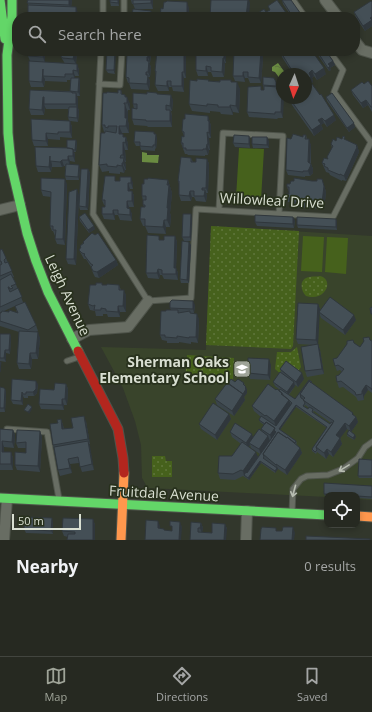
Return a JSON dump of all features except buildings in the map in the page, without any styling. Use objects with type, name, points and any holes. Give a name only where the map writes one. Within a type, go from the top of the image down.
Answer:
[{"type":"street","name":"Leigh Avenue","points":[[0,0],[8,133],[20,205],[36,261],[48,292],[118,429],[123,458],[121,540]]},
{"type":"street","name":"Leigh Avenue","points":[[4,56],[12,16],[12,0]]},
{"type":"street","points":[[325,0],[334,12]]},
{"type":"street","points":[[360,47],[362,50],[372,53]]},
{"type":"street","points":[[0,210],[20,205]]},
{"type":"street","points":[[72,338],[89,330],[128,327],[148,301]]},
{"type":"street","points":[[3,499],[4,540]]},
{"type":"street","name":"Fruitdale Avenue","points":[[3,499],[324,515]]},
{"type":"street","points":[[246,540],[247,511]]},
{"type":"street","points":[[360,516],[372,517]]},
{"type":"lane","points":[[103,0],[103,12]]},
{"type":"lane","points":[[124,0],[124,12]]},
{"type":"lane","points":[[293,0],[301,12]]},
{"type":"lane","points":[[101,56],[93,214],[148,301]]},
{"type":"lane","points":[[99,84],[120,85],[122,56]]},
{"type":"lane","name":"Willowleaf Drive","points":[[148,301],[191,298],[196,209],[333,217],[371,142],[334,92],[342,70],[332,56]]},
{"type":"lane","points":[[219,210],[223,133],[283,136],[279,214]]},
{"type":"lane","points":[[67,361],[82,356]]},
{"type":"lane","points":[[2,429],[47,432],[59,502]]},
{"type":"lane","points":[[292,513],[293,489],[301,479],[307,476],[328,475],[343,469],[358,458],[365,447],[372,442]]},
{"type":"shaded area","points":[[239,148],[264,149],[261,200],[236,198]]},
{"type":"shaded area","name":"Sherman Oaks Elementary School","points":[[211,226],[372,236],[372,500],[360,499],[360,492],[324,492],[324,497],[149,488],[142,478],[141,445],[135,421],[123,388],[101,347],[206,350]]},
{"type":"shaded area","points":[[211,226],[299,231],[293,346],[291,349],[206,345]]},
{"type":"shaded area","points":[[303,236],[324,237],[322,272],[301,271]]},
{"type":"shaded area","points":[[327,237],[348,238],[346,274],[325,272]]},
{"type":"shaded area","points":[[320,276],[327,282],[326,290],[318,296],[306,296],[302,288],[302,282],[306,278]]},
{"type":"shaded area","points":[[297,347],[301,367],[297,373],[282,375],[275,369],[277,352],[291,352]]},
{"type":"shaded area","points":[[187,355],[234,358],[233,379],[227,384],[185,382]]},
{"type":"shaded area","points":[[152,456],[165,456],[166,461],[172,461],[172,477],[152,477]]},
{"type":"water","points":[[278,63],[282,68],[276,68],[276,73],[272,71],[272,67]]},
{"type":"water","points":[[142,152],[147,153],[147,155],[159,155],[158,163],[142,162]]},
{"type":"traffic: fast","points":[[0,0],[5,39]]},
{"type":"traffic: fast","points":[[12,0],[12,16],[7,55],[8,133],[11,164],[27,233],[36,261],[48,292],[78,351]]},
{"type":"traffic: fast","points":[[0,498],[324,515]]},
{"type":"traffic: slow","points":[[121,540],[124,473]]},
{"type":"traffic: slow","points":[[360,516],[372,517]]},
{"type":"traffic: jam","points":[[78,351],[118,429],[124,473]]},
{"type":"place","name":"Sherman Oaks Elementary School","points":[[242,369]]}]
